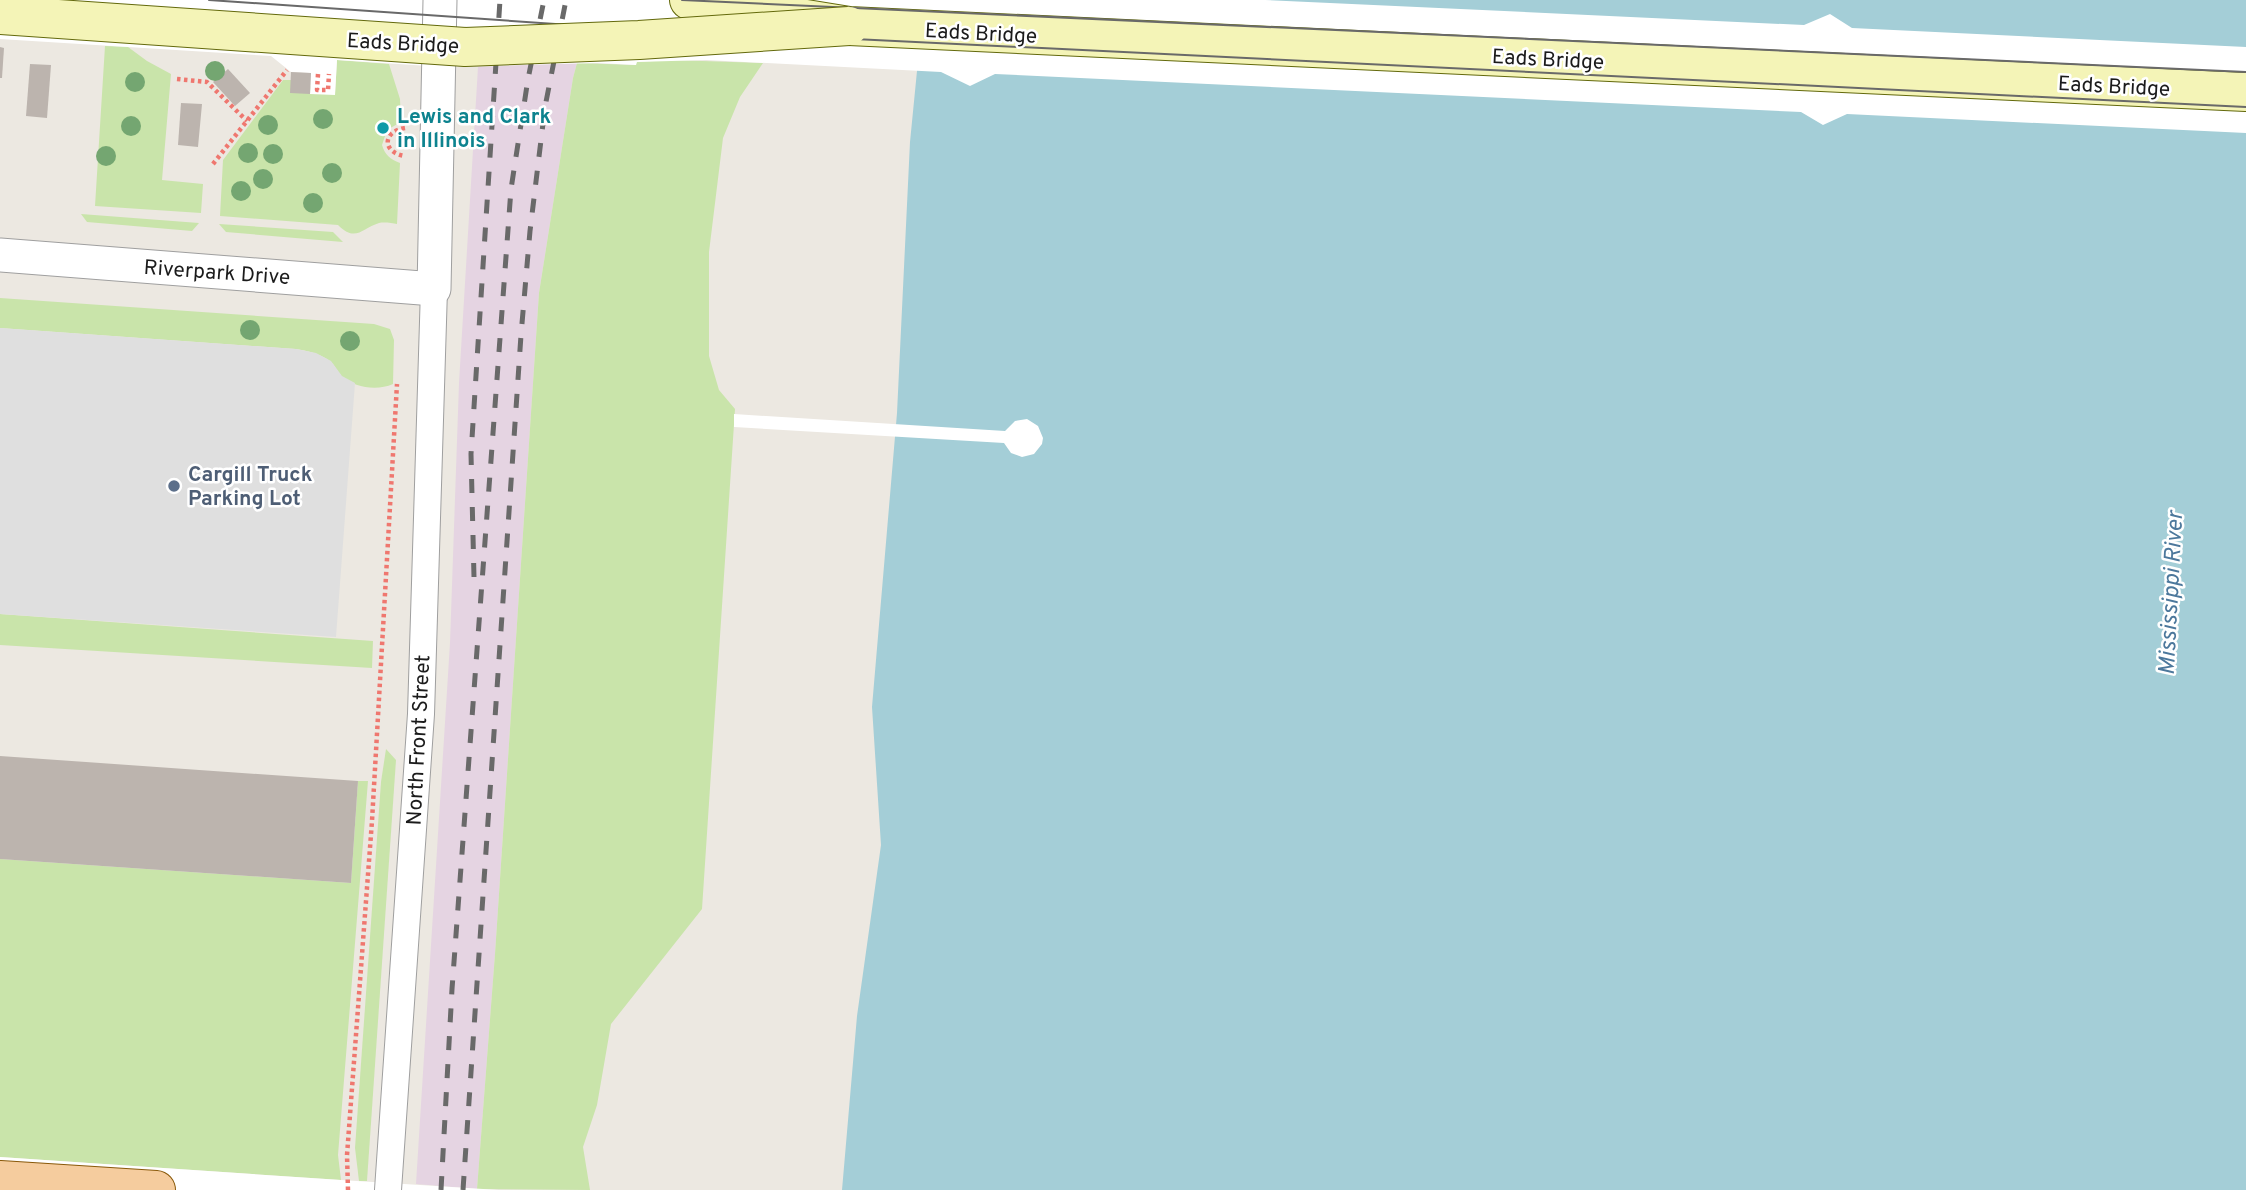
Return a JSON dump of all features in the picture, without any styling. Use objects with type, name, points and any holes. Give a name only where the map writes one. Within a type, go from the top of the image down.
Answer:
[{"type":"main road","name":"Eads Bridge","points":[[689,0],[849,26]]},
{"type":"main road","name":"Eads Bridge","points":[[0,15],[465,47],[639,40],[849,26],[2246,92]]},
{"type":"main road","points":[[0,1180],[156,1190]]},
{"type":"street","points":[[434,289],[440,0]]},
{"type":"street","name":"Riverpark Drive","points":[[0,255],[434,289]]},
{"type":"street","name":"North Front Street","points":[[388,1190],[421,714],[434,289]]},
{"type":"path","points":[[213,164],[287,69]]},
{"type":"path","points":[[177,79],[207,82],[247,121]]},
{"type":"path","points":[[317,90],[328,90]]},
{"type":"path","points":[[408,157],[395,155],[390,150],[388,136],[394,131],[410,128]]},
{"type":"path","points":[[348,1190],[347,1155],[372,821],[398,379]]},
{"type":"shaded area","points":[[577,63],[539,293],[477,1189],[416,1184],[450,643],[459,383],[478,67]]},
{"type":"shaded area","name":"Cargill Truck Parking Lot","points":[[0,328],[296,349],[316,353],[331,361],[342,376],[355,383],[336,637],[0,614]]},
{"type":"green space","points":[[105,46],[128,47],[171,74],[162,180],[203,184],[201,213],[95,206]]},
{"type":"green space","points":[[337,60],[389,64],[400,99],[401,122],[387,130],[382,145],[388,156],[400,163],[397,224],[379,223],[354,234],[338,225],[220,216],[223,160],[283,80],[335,94]]},
{"type":"green space","points":[[672,60],[763,63],[740,97],[723,138],[709,252],[709,356],[719,390],[735,409],[702,909],[611,1024],[597,1105],[583,1147],[590,1190],[477,1189],[539,293],[573,78],[577,63],[636,65],[636,62]]},
{"type":"green space","points":[[81,214],[199,223],[192,231],[87,222]]},
{"type":"green space","points":[[219,224],[333,232],[343,242],[226,232]]},
{"type":"green space","points":[[0,298],[374,324],[390,329],[394,340],[393,384],[373,388],[359,386],[341,376],[327,359],[296,349],[0,328]]},
{"type":"green space","points":[[0,614],[373,641],[372,668],[0,645]]},
{"type":"green space","points":[[386,749],[396,760],[367,1181],[359,1181],[355,1148],[381,782]]},
{"type":"green space","points":[[358,781],[368,781],[338,1155],[341,1180],[0,1157],[0,859],[351,883]]},
{"type":"water","name":"Mississippi River","points":[[924,0],[2246,0],[2246,1190],[842,1190],[857,1016],[881,845],[872,707],[897,413],[910,142]]},
{"type":"pier","points":[[0,0],[1265,0],[1804,25],[1830,14],[1852,28],[2246,47],[2246,133],[1847,114],[1823,125],[1801,112],[995,74],[970,86],[941,72],[706,60],[637,62],[636,65],[597,63],[444,67],[337,60],[335,95],[310,94],[311,73],[291,72],[271,56],[0,39]]},
{"type":"pier","points":[[734,414],[1005,431],[1015,421],[1027,419],[1038,426],[1043,438],[1034,454],[1022,457],[1011,453],[1004,443],[734,427]]},
{"type":"pier","points":[[0,1157],[341,1180],[499,1190],[0,1190]]},
{"type":"building","points":[[0,47],[4,48],[2,78],[0,78]]},
{"type":"building","points":[[30,64],[51,65],[47,118],[26,116]]},
{"type":"building","points":[[228,69],[250,93],[235,106],[213,82]]},
{"type":"building","points":[[291,72],[311,73],[310,94],[290,93]]},
{"type":"building","points":[[181,103],[202,104],[198,147],[178,145]]},
{"type":"building","points":[[0,756],[358,781],[351,883],[0,859]]},
{"type":"tram line","points":[[209,0],[570,25],[2246,107]]},
{"type":"tram line","points":[[682,0],[2246,72]]},
{"type":"railway","points":[[474,577],[471,454],[500,0]]},
{"type":"railway","points":[[441,1190],[452,989],[511,189],[528,79],[544,0]]},
{"type":"railway","points":[[463,1190],[530,231],[545,107],[566,0]]},
{"type":"place","name":"Lewis and Clark in Illinois","points":[[383,128]]},
{"type":"place","name":"Cargill Truck Parking Lot","points":[[174,486]]}]
